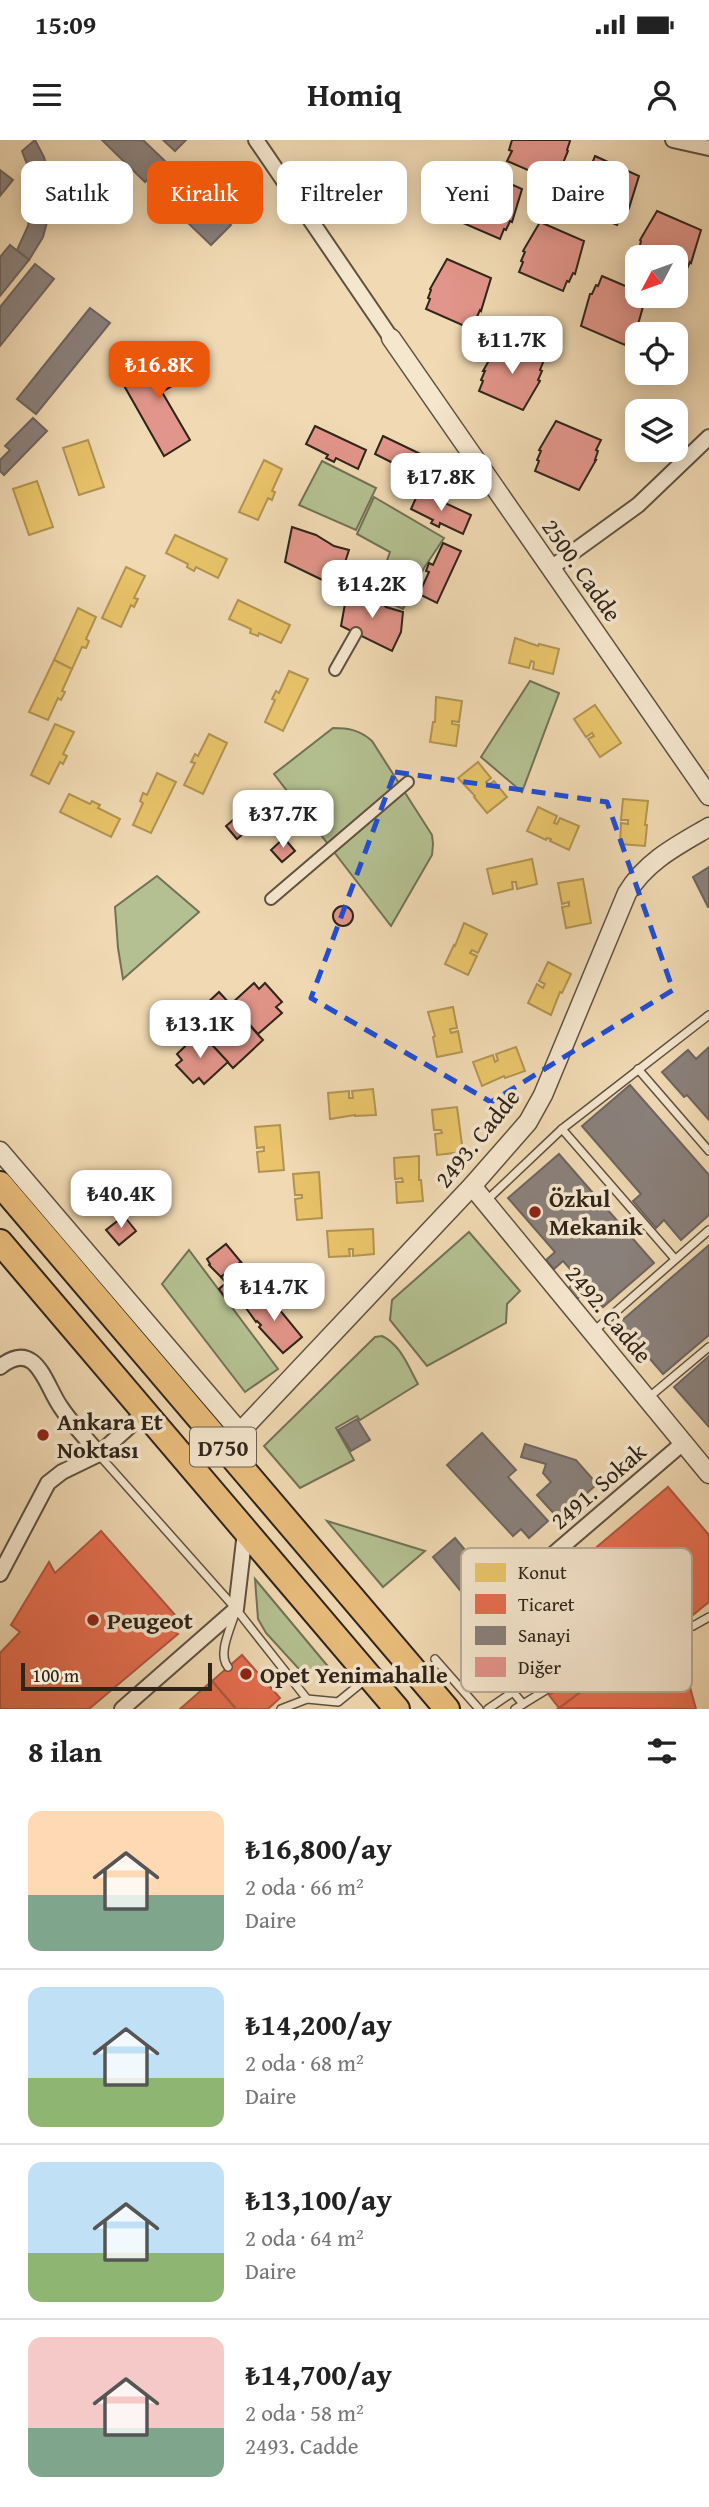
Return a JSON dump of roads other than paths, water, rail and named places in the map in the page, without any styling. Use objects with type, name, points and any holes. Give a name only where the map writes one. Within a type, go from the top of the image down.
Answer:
[{"type":"highway","name":"D750","points":[[0,1184],[233,1440],[447,1709]]},
{"type":"highway","name":"D750","points":[[0,1242],[397,1709]]},
{"type":"street","points":[[256,140],[391,338]]},
{"type":"street","points":[[673,140],[709,148]]},
{"type":"street","name":"2500. Cadde","points":[[391,338],[709,796]]},
{"type":"street","points":[[551,568],[638,505],[709,437]]},
{"type":"street","points":[[335,670],[356,633]]},
{"type":"street","points":[[271,899],[408,782]]},
{"type":"street","name":"2493. Cadde","points":[[233,1440],[472,1186],[528,1122],[537,1108],[635,879],[661,855],[709,827]]},
{"type":"street","points":[[0,1151],[233,1440]]},
{"type":"street","name":"2492. Cadde","points":[[472,1186],[709,1474]]},
{"type":"street","points":[[0,1367],[9,1360],[23,1357],[36,1364],[60,1405],[99,1454]]},
{"type":"street","points":[[0,1574],[48,1483],[62,1472],[99,1454],[144,1413]]},
{"type":"street","name":"2491. Sokak","points":[[560,1548],[683,1443]]},
{"type":"street","points":[[121,1709],[236,1609],[245,1532]]},
{"type":"lane","points":[[485,1202],[562,1129],[709,1015]]},
{"type":"lane","points":[[638,1069],[709,1151]]},
{"type":"lane","points":[[562,1129],[675,1259]]},
{"type":"lane","points":[[592,1333],[709,1230]]},
{"type":"lane","points":[[647,1399],[709,1347]]},
{"type":"lane","points":[[99,1454],[236,1609],[307,1699]]},
{"type":"lane","points":[[228,1667],[224,1662],[224,1653],[236,1609]]},
{"type":"lane","points":[[692,1626],[709,1617]]},
{"type":"lane","points":[[435,1659],[461,1689]]},
{"type":"lane","points":[[281,1709],[307,1699],[338,1702],[369,1676]]},
{"type":"lane","points":[[464,1692],[479,1709]]},
{"type":"lane","points":[[488,1709],[513,1692],[523,1704]]},
{"type":"lane","points":[[515,1709],[543,1692]]},
{"type":"place","name":"Özkul Mekanik","points":[[535,1212]]},
{"type":"place","name":"Ankara Et Noktası","points":[[43,1435]]},
{"type":"place","name":"Peugeot","points":[[93,1620]]},
{"type":"place","name":"Opet Yenimahalle","points":[[246,1674]]}]
